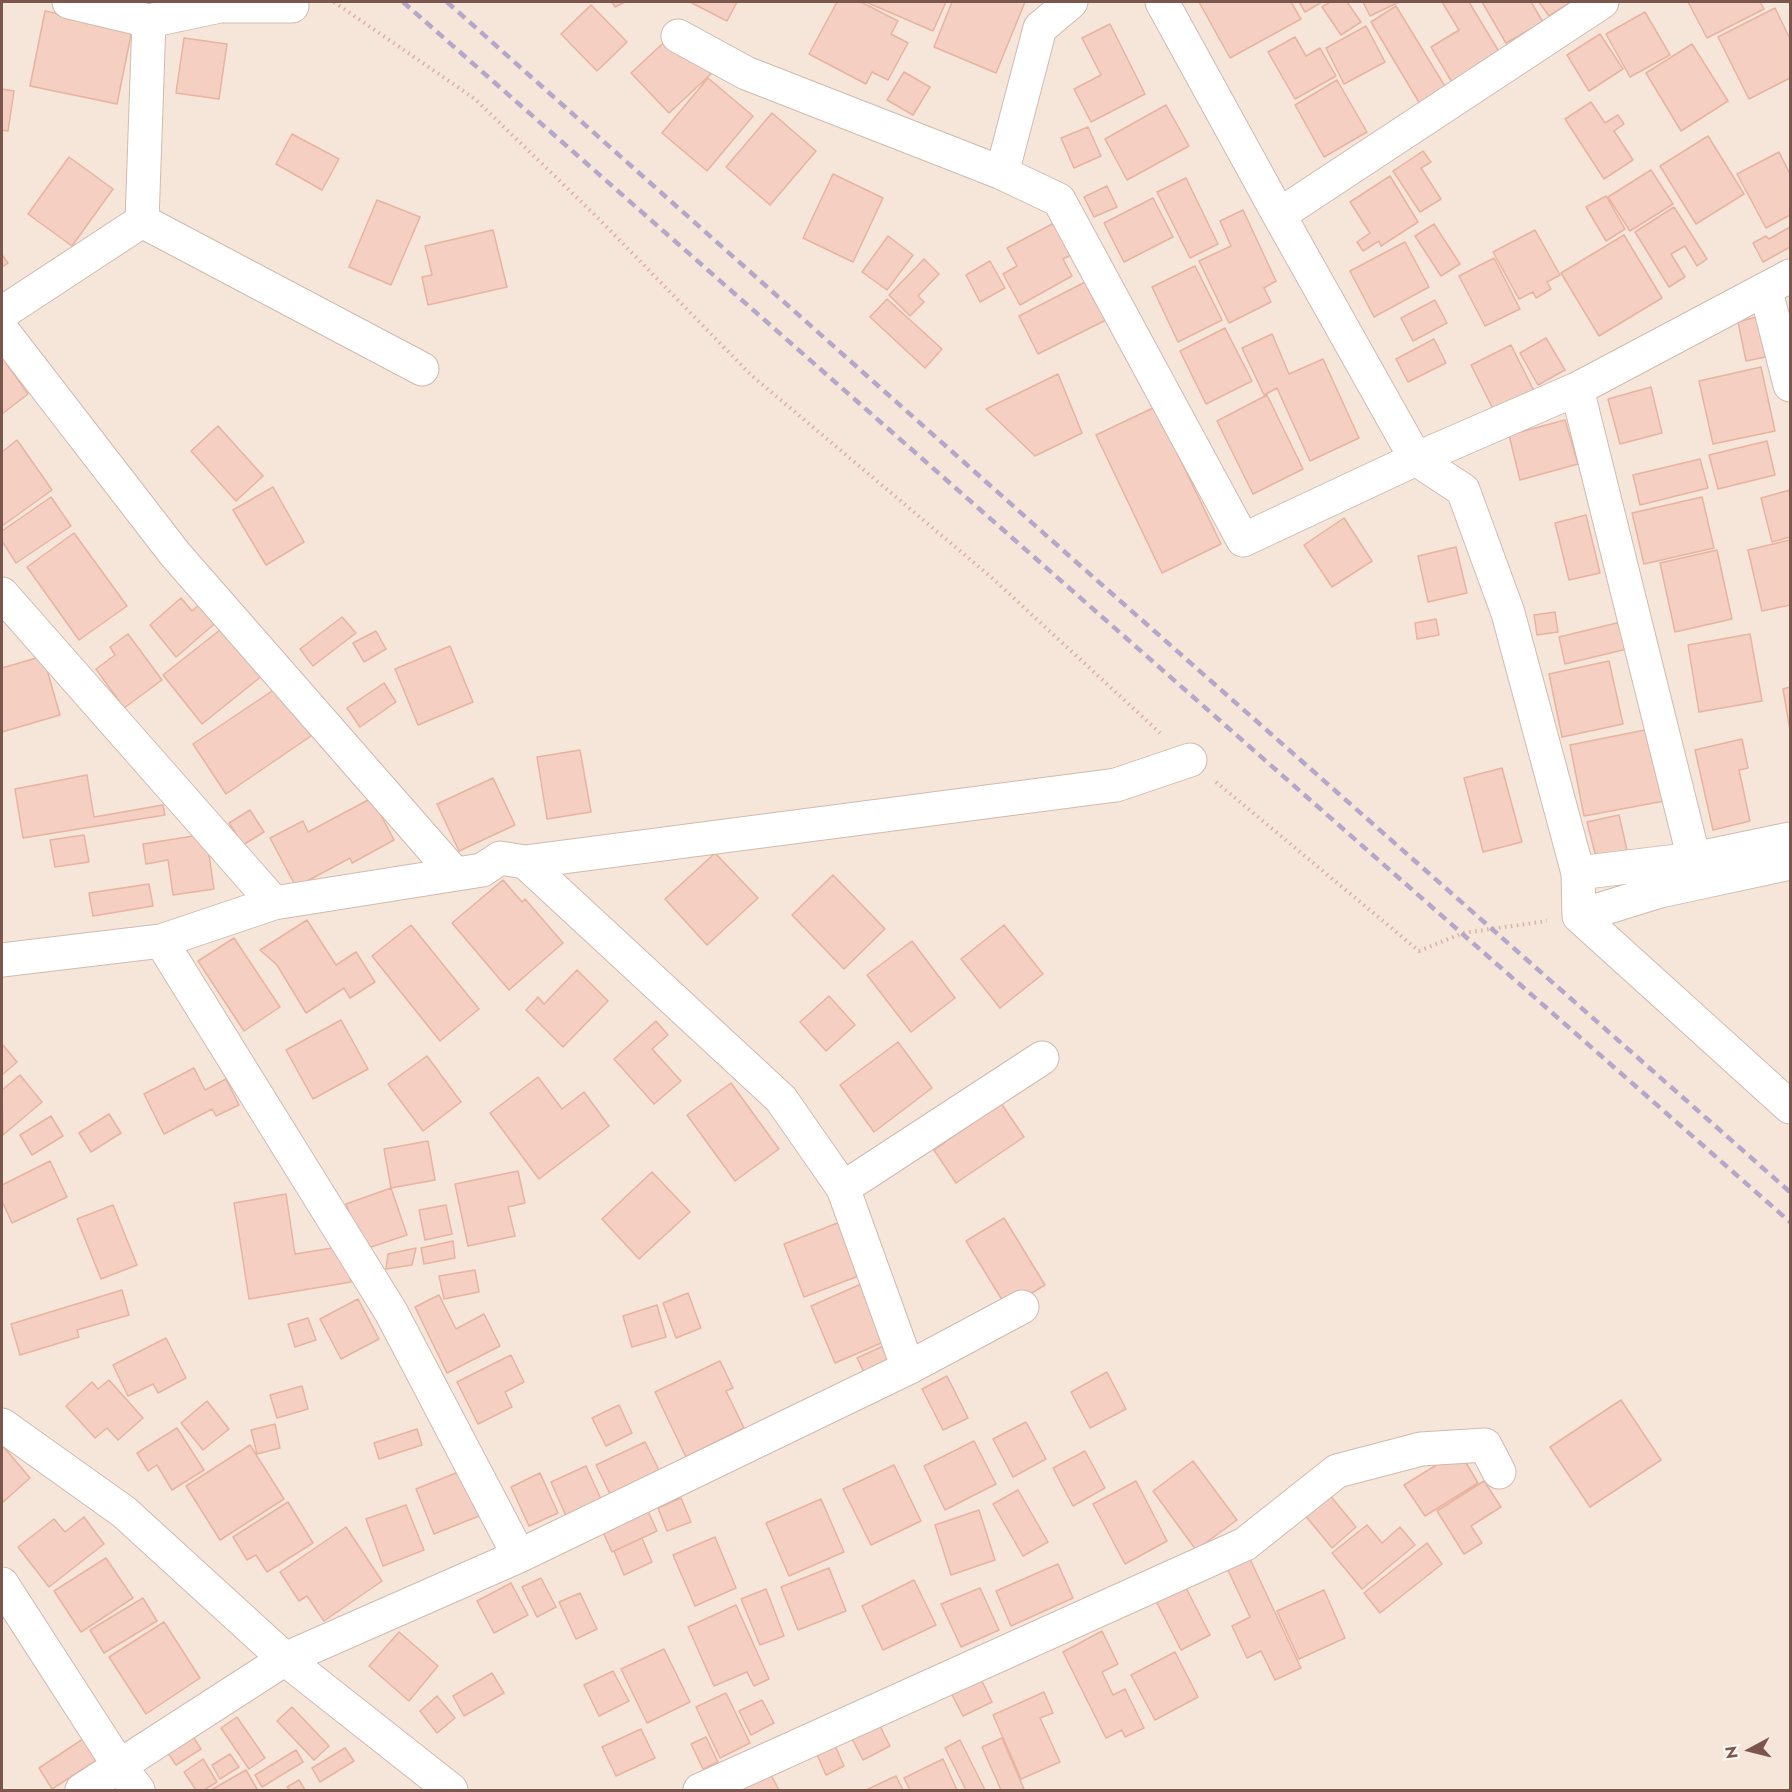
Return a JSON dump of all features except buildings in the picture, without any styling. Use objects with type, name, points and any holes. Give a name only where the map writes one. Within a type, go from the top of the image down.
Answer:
[{"type":"street","points":[[69,2],[149,21],[220,6],[292,6]]},
{"type":"street","points":[[1002,173],[1040,28],[1071,2]]},
{"type":"street","points":[[1162,2],[1416,459],[1463,490],[1508,613],[1578,873],[1579,916],[1791,1107]]},
{"type":"street","points":[[1279,215],[1602,2]]},
{"type":"street","points":[[142,221],[149,21]]},
{"type":"street","points":[[678,36],[746,73],[1002,173],[1059,200],[1243,540],[1416,459],[1577,389],[1778,284],[1791,385]]},
{"type":"street","points":[[2,313],[142,221]]},
{"type":"street","points":[[142,221],[422,369]]},
{"type":"street","points":[[2,330],[175,554],[454,873]]},
{"type":"street","points":[[1577,389],[1694,859]]},
{"type":"street","points":[[2,594],[274,903]]},
{"type":"street","points":[[2,960],[161,941],[274,903],[482,870],[500,858],[525,862],[1116,785],[1190,760]]},
{"type":"street","points":[[1578,873],[1694,859],[1791,839]]},
{"type":"street","points":[[525,862],[781,1099],[843,1188],[908,1368]]},
{"type":"street","points":[[1579,916],[1660,891],[1791,863]]},
{"type":"street","points":[[161,941],[391,1311],[519,1556]]},
{"type":"street","points":[[843,1188],[1042,1058]]},
{"type":"street","points":[[82,1791],[129,1779],[285,1659],[519,1556],[908,1368],[1022,1307]]},
{"type":"street","points":[[2,1425],[124,1512],[285,1659],[451,1791]]},
{"type":"street","points":[[700,1791],[1245,1544],[1337,1472],[1421,1449],[1485,1446],[1499,1472]]},
{"type":"street","points":[[2,1584],[129,1779]]},
{"type":"path","points":[[334,2],[475,99],[596,216],[751,375],[991,577],[1190,760],[1419,951],[1463,933],[1579,916]]},
{"type":"shaded area","points":[[2,2],[1790,2],[1790,1790],[2,1790]]},
{"type":"railway","points":[[403,2],[1790,1222]]},
{"type":"railway","points":[[447,2],[1075,561],[1790,1192]]}]
